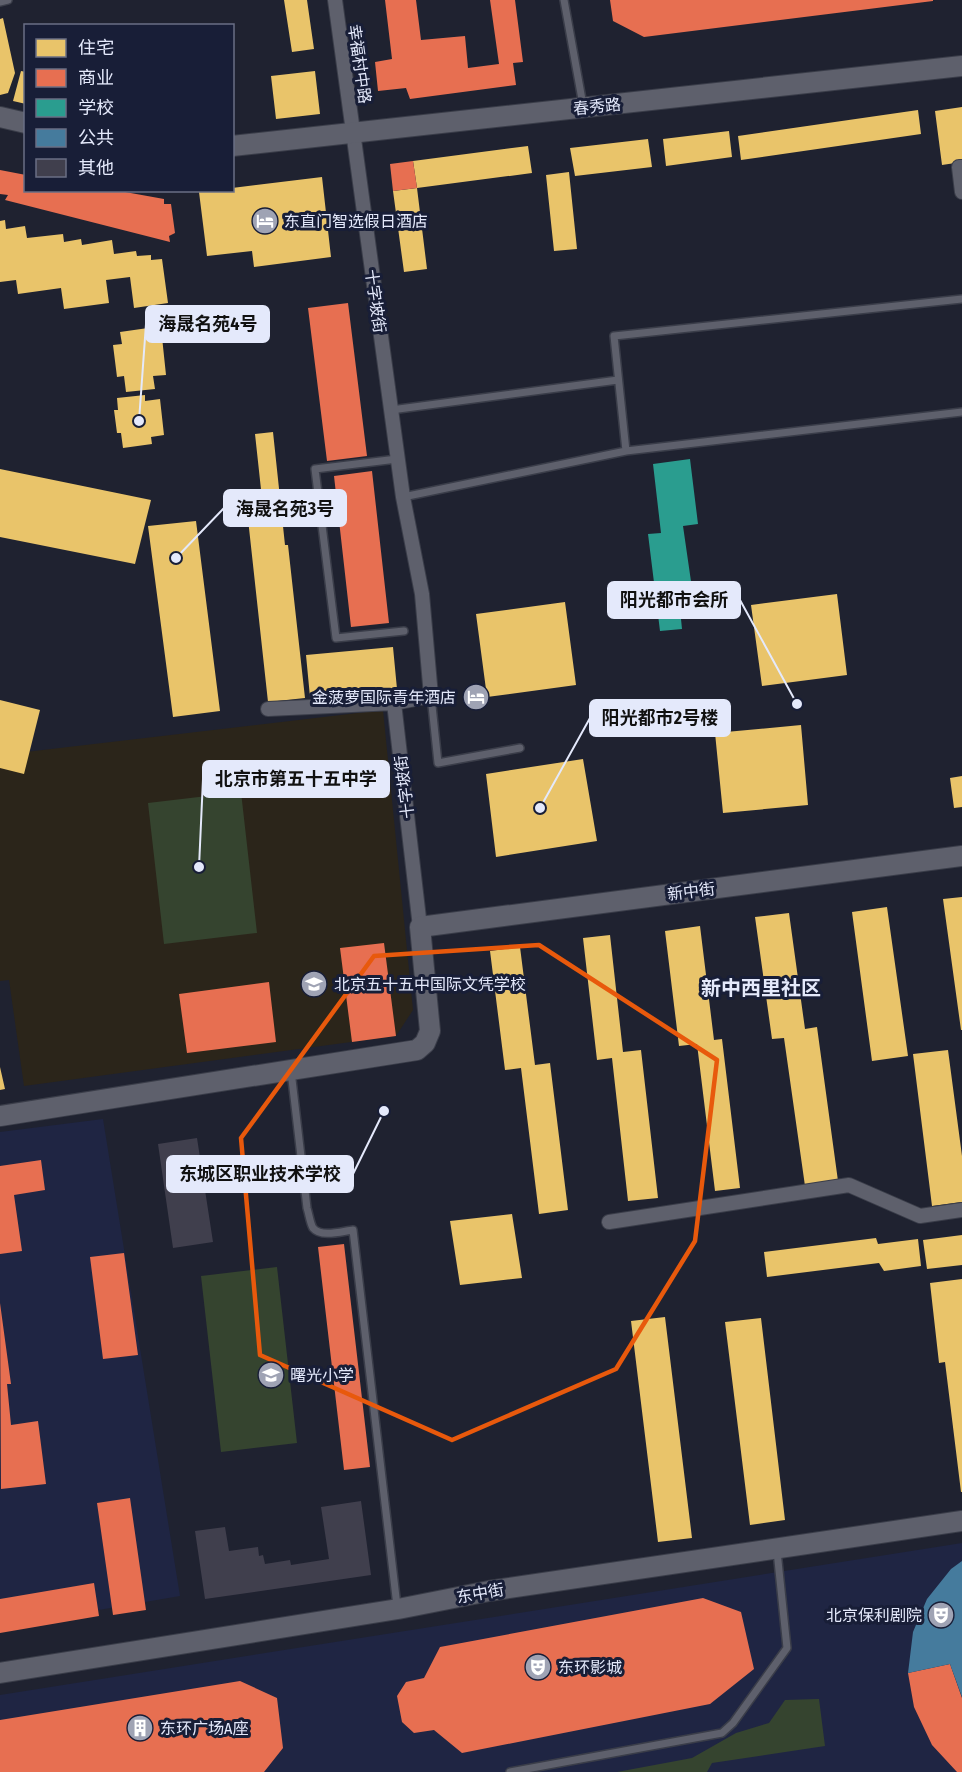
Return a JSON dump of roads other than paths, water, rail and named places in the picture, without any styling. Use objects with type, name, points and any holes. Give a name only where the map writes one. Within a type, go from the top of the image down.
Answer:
[{"type":"street","name":"幸福村中路","points":[[335,0],[353,133]]},
{"type":"street","name":"春秀路","points":[[234,146],[962,66]]},
{"type":"street","points":[[0,117],[24,123]]},
{"type":"street","name":"十字坡街","points":[[353,133],[403,497],[422,594],[432,696]]},
{"type":"street","points":[[962,167],[960,167],[962,192]]},
{"type":"street","points":[[268,709],[394,703],[432,696]]},
{"type":"street","name":"十字坡街","points":[[0,1116],[403,1053],[417,1050],[425,1043],[430,1031],[394,703]]},
{"type":"street","name":"新中街","points":[[420,927],[962,856]]},
{"type":"street","points":[[609,1222],[849,1185],[920,1216],[962,1210]]},
{"type":"street","name":"东中街","points":[[0,1673],[398,1609],[489,1591],[962,1521]]},
{"type":"lane","points":[[0,2],[8,0]]},
{"type":"lane","points":[[564,0],[583,108]]},
{"type":"lane","points":[[626,451],[614,336],[962,299]]},
{"type":"lane","points":[[391,410],[618,380]]},
{"type":"lane","points":[[403,497],[626,451],[962,412]]},
{"type":"lane","points":[[398,459],[315,469],[336,638],[404,631]]},
{"type":"lane","points":[[432,696],[438,764],[520,748]]},
{"type":"lane","points":[[291,1071],[312,1227],[318,1232],[325,1233],[353,1230],[398,1609]]},
{"type":"lane","points":[[510,1772],[722,1733],[733,1723],[787,1648],[776,1548]]},
{"type":"place","name":"东直门智选假日酒店","points":[[265,221]]},
{"type":"place","name":"海晟名苑4号","points":[[139,421]]},
{"type":"place","name":"海晟名苑3号","points":[[176,558]]},
{"type":"place","name":"金菠萝国际青年酒店","points":[[476,697]]},
{"type":"place","name":"阳光都市会所","points":[[797,704]]},
{"type":"place","name":"阳光都市2号楼","points":[[540,808]]},
{"type":"place","name":"北京市第五十五中学","points":[[199,867]]},
{"type":"place","name":"北京五十五中国际文凭学校","points":[[314,984]]},
{"type":"place","name":"东城区职业技术学校","points":[[384,1111]]},
{"type":"place","name":"曙光小学","points":[[271,1375]]},
{"type":"place","name":"北京保利剧院","points":[[941,1615]]},
{"type":"place","name":"东环影城","points":[[538,1667]]},
{"type":"place","name":"东环广场A座","points":[[140,1728]]},
{"type":"district","name":"新中西里社区","points":[[761,988]]}]
